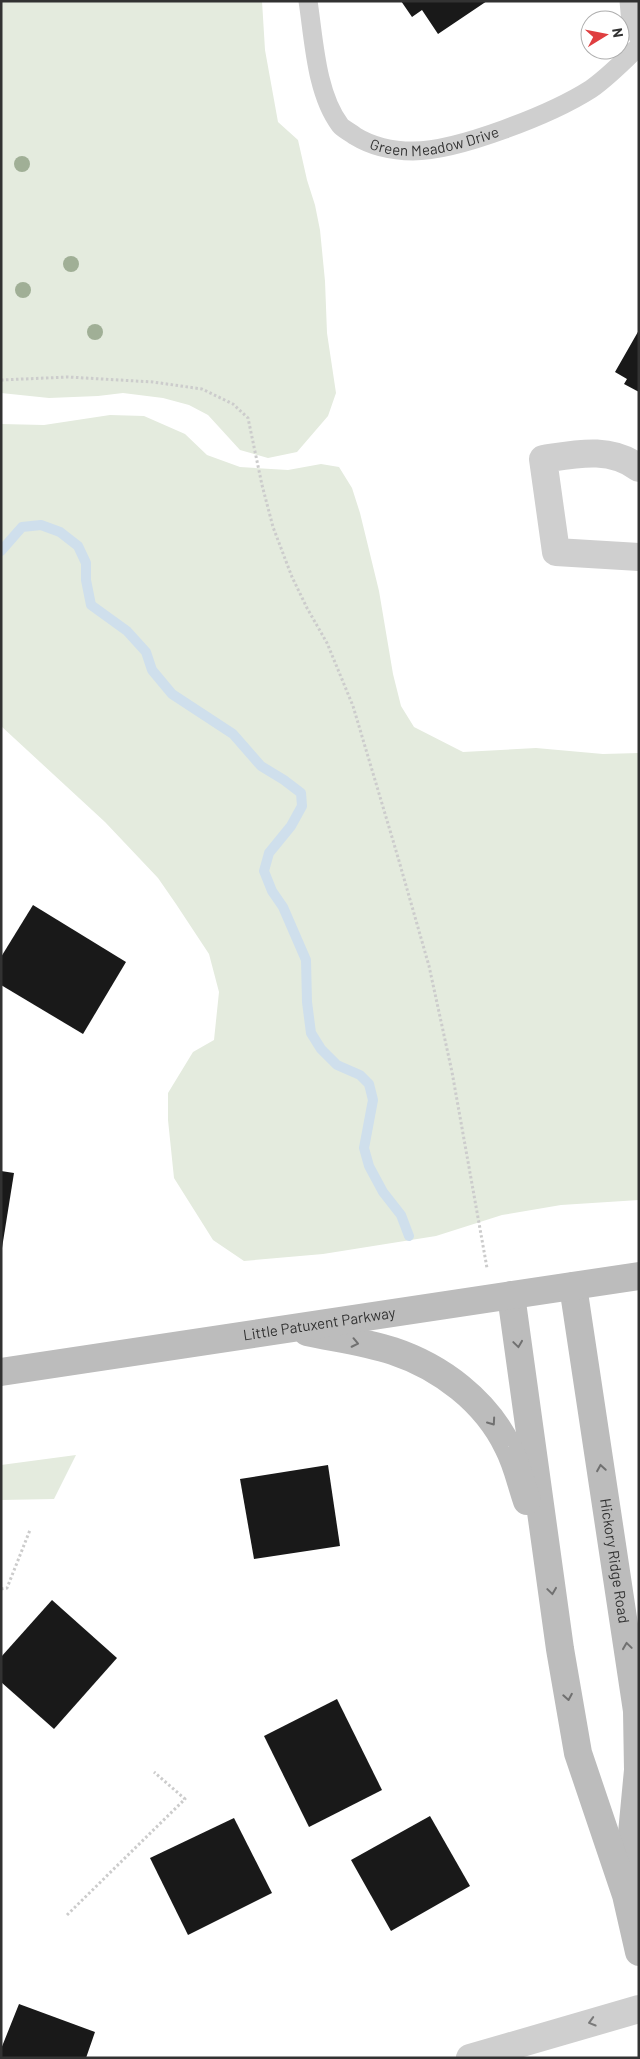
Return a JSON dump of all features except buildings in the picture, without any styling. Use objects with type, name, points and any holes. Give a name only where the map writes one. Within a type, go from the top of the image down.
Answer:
[{"type":"street","points":[[639,468],[627,459],[604,453],[580,453],[543,459],[556,552],[639,557]]},
{"type":"street","name":"Little Patuxent Parkway","points":[[1,1372],[639,1276]]},
{"type":"street","name":"Hickory Ridge Road","points":[[573,1286],[636,1712],[638,1770],[626,1895]]},
{"type":"street","name":"Hickory Ridge Road","points":[[501,1297],[548,1564],[578,1753],[626,1895],[639,1952]]},
{"type":"street","points":[[291,1329],[393,1351],[458,1384],[489,1417],[508,1447],[548,1564]]},
{"type":"street","points":[[470,2058],[639,2009]]},
{"type":"lane","name":"Green Meadow Drive","points":[[308,1],[326,103],[341,126],[368,144],[392,150],[414,151],[441,148],[477,138],[544,113],[591,88],[639,46]]},
{"type":"lane","points":[[629,1],[631,23],[639,38]]},
{"type":"path","points":[[1,380],[68,377],[153,382],[202,389],[233,404],[248,418],[273,527],[292,577],[327,643],[354,706],[400,863],[428,966],[452,1072],[484,1245],[501,1297]]},
{"type":"path","points":[[1,1589],[7,1588],[30,1530]]},
{"type":"path","points":[[66,1915],[185,1799],[154,1772]]},
{"type":"shaded area","points":[[1,1],[262,1],[265,50],[278,122],[298,140],[320,230],[325,281],[327,333],[336,393],[328,416],[297,452],[268,458],[240,450],[208,415],[189,405],[163,398],[123,393],[49,398],[1,393]]},
{"type":"shaded area","points":[[110,415],[144,416],[185,434],[207,455],[240,467],[288,470],[321,464],[339,467],[352,488],[360,513],[379,591],[393,674],[401,706],[414,727],[463,752],[536,748],[603,754],[639,753],[639,1200],[561,1205],[502,1215],[436,1236],[323,1254],[244,1261],[213,1240],[174,1178],[168,1120],[168,1093],[193,1052],[214,1040],[219,992],[209,954],[158,878],[105,822],[1,726],[1,424],[44,425]]},
{"type":"shaded area","points":[[76,1455],[54,1499],[1,1500],[1,1465]]},
{"type":"waterway","points":[[1,551],[22,527],[41,525],[60,532],[78,546],[86,563],[86,580],[91,605],[127,631],[146,652],[152,670],[172,694],[233,734],[261,766],[301,793],[302,806],[291,826],[269,853],[264,871],[272,891],[283,907],[306,960],[307,1002],[311,1033],[321,1049],[337,1065],[360,1075],[369,1084],[373,1100],[364,1148],[369,1166],[383,1192],[401,1215],[409,1236]]}]
